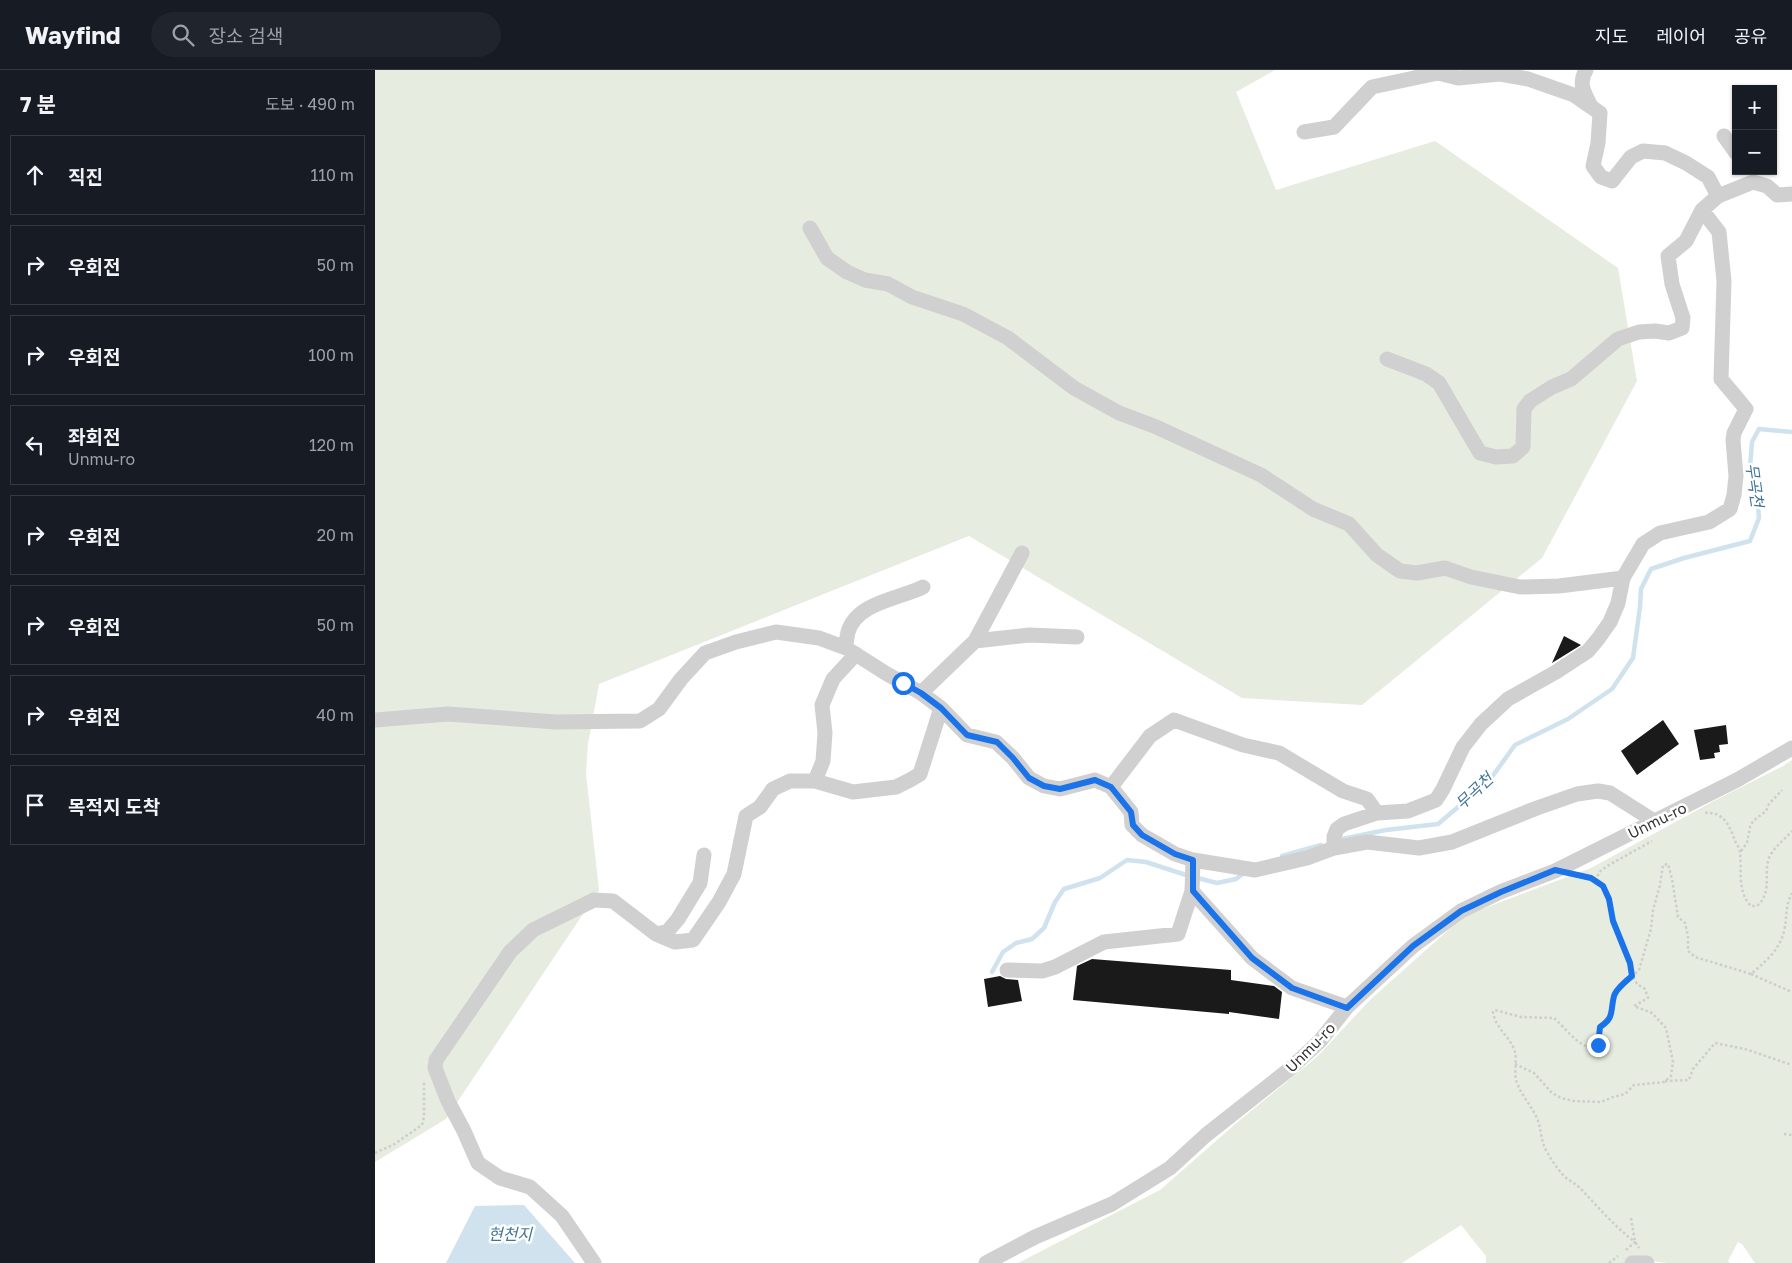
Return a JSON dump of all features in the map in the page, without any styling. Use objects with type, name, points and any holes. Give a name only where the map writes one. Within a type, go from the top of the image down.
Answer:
[{"type":"street","points":[[1586,70],[1581,79],[1583,91],[1592,107]]},
{"type":"street","points":[[1304,132],[1335,127],[1372,87],[1438,73],[1458,78],[1501,74],[1528,79],[1574,95],[1600,113],[1598,143],[1593,166],[1601,177],[1611,181],[1631,157],[1643,151],[1665,153],[1686,163],[1708,178],[1717,196]]},
{"type":"street","points":[[1724,136],[1732,147]]},
{"type":"street","points":[[1387,359],[1426,374],[1439,383],[1480,453],[1495,457],[1513,456],[1523,447],[1524,409],[1530,401],[1551,387],[1571,379],[1618,339],[1639,332],[1655,331],[1669,333],[1682,328],[1683,318],[1672,284],[1668,256],[1686,241],[1702,210],[1717,196],[1750,177],[1767,186],[1777,195],[1792,194]]},
{"type":"street","points":[[1334,843],[1337,829],[1344,824],[1377,813],[1408,811],[1436,800],[1463,747],[1481,724],[1508,699],[1556,672],[1588,651],[1598,639],[1618,603],[1623,578],[1643,544],[1660,533],[1709,522],[1730,510],[1735,495],[1736,476],[1734,433],[1746,409],[1721,379],[1724,281],[1719,232],[1702,210]]},
{"type":"street","points":[[810,228],[827,258],[847,272],[865,280],[888,284],[912,297],[963,314],[1008,338],[1074,388],[1119,414],[1154,426],[1261,475],[1313,509],[1349,524],[1377,555],[1400,571],[1417,573],[1445,568],[1471,577],[1519,586],[1559,586],[1623,578]]},
{"type":"street","points":[[921,693],[975,641],[1022,553]]},
{"type":"street","points":[[815,781],[823,761],[825,733],[822,704],[833,679],[851,651],[848,631],[859,614],[889,598],[914,591],[923,586]]},
{"type":"street","points":[[375,720],[449,714],[555,722],[640,721],[659,709],[681,679],[705,653],[736,642],[776,632],[819,638],[851,651],[921,693],[941,708],[967,735],[997,742],[1029,778],[1044,786],[1060,789],[1095,780],[1111,787],[1131,812],[1133,825],[1142,835],[1175,854],[1193,860],[1255,870],[1307,858],[1334,843],[1367,842],[1419,848],[1452,842],[1577,794],[1598,791],[1610,793],[1654,821]]},
{"type":"street","points":[[975,641],[1029,635],[1077,637]]},
{"type":"street","points":[[594,1263],[562,1216],[530,1187],[500,1178],[479,1162],[447,1102],[435,1068],[436,1060],[511,952],[533,930],[594,900],[613,901],[656,934],[675,942],[693,940],[719,902],[734,874],[746,816],[759,806],[773,789],[790,781],[815,781],[853,792],[896,787],[911,780],[920,774],[941,708]]},
{"type":"street","points":[[1111,787],[1149,736],[1174,720],[1243,746],[1279,753],[1343,791],[1367,798],[1377,813]]},
{"type":"street","name":"Unmu-ro","points":[[986,1263],[1035,1237],[1112,1204],[1170,1168],[1206,1135],[1320,1041],[1347,1008],[1413,946],[1461,911],[1555,870],[1737,780],[1792,748]]},
{"type":"street","points":[[656,934],[667,932],[678,920],[699,883],[704,855]]},
{"type":"street","points":[[1007,970],[1042,971],[1055,967],[1104,942],[1178,934],[1193,891],[1193,860]]},
{"type":"street","points":[[1193,891],[1252,958],[1265,968],[1292,988],[1347,1008]]},
{"type":"street","points":[[1632,1263],[1644,1257]]},
{"type":"path","points":[[1741,851],[1747,843],[1753,821],[1766,811],[1769,804],[1782,790]]},
{"type":"path","points":[[1701,814],[1710,813],[1724,818],[1731,827],[1741,851],[1740,864],[1744,894],[1751,906],[1757,906],[1761,902],[1766,888],[1768,859],[1774,848],[1792,831]]},
{"type":"path","points":[[1596,881],[1599,872],[1609,865],[1659,837]]},
{"type":"path","points":[[1635,1242],[1620,1231],[1607,1214],[1589,1200],[1580,1188],[1564,1176],[1555,1164],[1541,1141],[1536,1115],[1527,1103],[1518,1085],[1515,1076],[1514,1049],[1494,1018],[1493,1012],[1495,1010],[1521,1017],[1554,1018],[1583,1045],[1590,1049],[1595,1048],[1598,1045],[1600,1027],[1608,1022],[1613,1012],[1614,995],[1639,970],[1651,929],[1653,910],[1663,865],[1668,864],[1673,879],[1678,917],[1685,923],[1688,936],[1688,951],[1695,956],[1751,974],[1792,992]]},
{"type":"path","points":[[1555,870],[1591,878],[1603,886],[1609,899],[1613,921],[1630,963],[1632,976],[1637,984],[1645,989],[1648,998],[1634,1006],[1652,1013],[1666,1028],[1673,1062],[1671,1076],[1664,1082]]},
{"type":"path","points":[[1751,974],[1767,961],[1778,946],[1784,932],[1787,904],[1792,893]]},
{"type":"path","points":[[1515,1064],[1534,1073],[1552,1093],[1561,1098],[1573,1101],[1601,1102],[1625,1094],[1634,1084],[1689,1080],[1693,1070],[1715,1043],[1745,1049],[1792,1065]]},
{"type":"path","points":[[375,1153],[393,1145],[422,1125],[424,1117],[425,1069],[429,1062],[436,1060]]},
{"type":"path","points":[[1784,1134],[1792,1135]]},
{"type":"path","points":[[1631,1218],[1635,1242],[1644,1257]]},
{"type":"shaded area","points":[[375,70],[1275,70],[1236,92],[1276,190],[1435,141],[1618,268],[1637,381],[1542,558],[1362,705],[1242,698],[969,536],[599,684],[588,744],[586,774],[599,890],[446,1119],[375,1162]]},
{"type":"shaded area","points":[[1792,760],[1792,1263],[1755,1263],[1742,1244],[1738,1242],[1728,1261],[1730,1263],[1667,1263],[1639,1260],[1624,1263],[1486,1263],[1486,1256],[1461,1225],[1402,1263],[1018,1263],[1160,1190],[1240,1120],[1317,1057],[1370,1000],[1464,916],[1591,868]]},
{"type":"water","name":"현천지","points":[[524,1205],[575,1263],[446,1263],[475,1206]]},
{"type":"building","points":[[1564,636],[1581,645],[1552,663]]},
{"type":"building","points":[[1663,720],[1679,744],[1637,775],[1621,751]]},
{"type":"building","points":[[1726,725],[1728,744],[1719,745],[1720,752],[1714,753],[1715,758],[1700,760],[1694,730]]},
{"type":"building","points":[[1092,959],[1231,970],[1231,980],[1274,986],[1282,992],[1279,1019],[1229,1012],[1229,1014],[1073,1000],[1077,966]]},
{"type":"building","points":[[1000,976],[1006,979],[1018,980],[1022,1001],[988,1007],[984,979]]},
{"type":"waterway","name":"무곡천","points":[[1342,839],[1386,830],[1438,824],[1489,781],[1515,745],[1568,719],[1612,689],[1633,658],[1641,589],[1651,569],[1684,558],[1750,541],[1759,518],[1757,496],[1750,467],[1752,442],[1759,429],[1792,432]]},
{"type":"waterway","name":"무곡천","points":[[1282,856],[1321,845]]},
{"type":"waterway","name":"무곡천","points":[[992,972],[1003,952],[1016,943],[1032,939],[1044,928],[1055,902],[1064,889],[1100,878],[1127,860],[1146,862],[1217,883],[1236,879],[1244,873]]},
{"type":"route","points":[[903,683],[921,693],[941,708],[967,735],[997,742],[1029,778],[1044,786],[1060,789],[1095,780],[1111,787],[1131,812],[1133,825],[1142,835],[1175,854],[1193,860],[1193,891],[1252,958],[1292,988],[1347,1008],[1413,946],[1461,911],[1555,870],[1591,878],[1603,886],[1609,899],[1613,921],[1630,963],[1632,976],[1614,995],[1613,1012],[1608,1022],[1600,1027],[1598,1045]]}]
